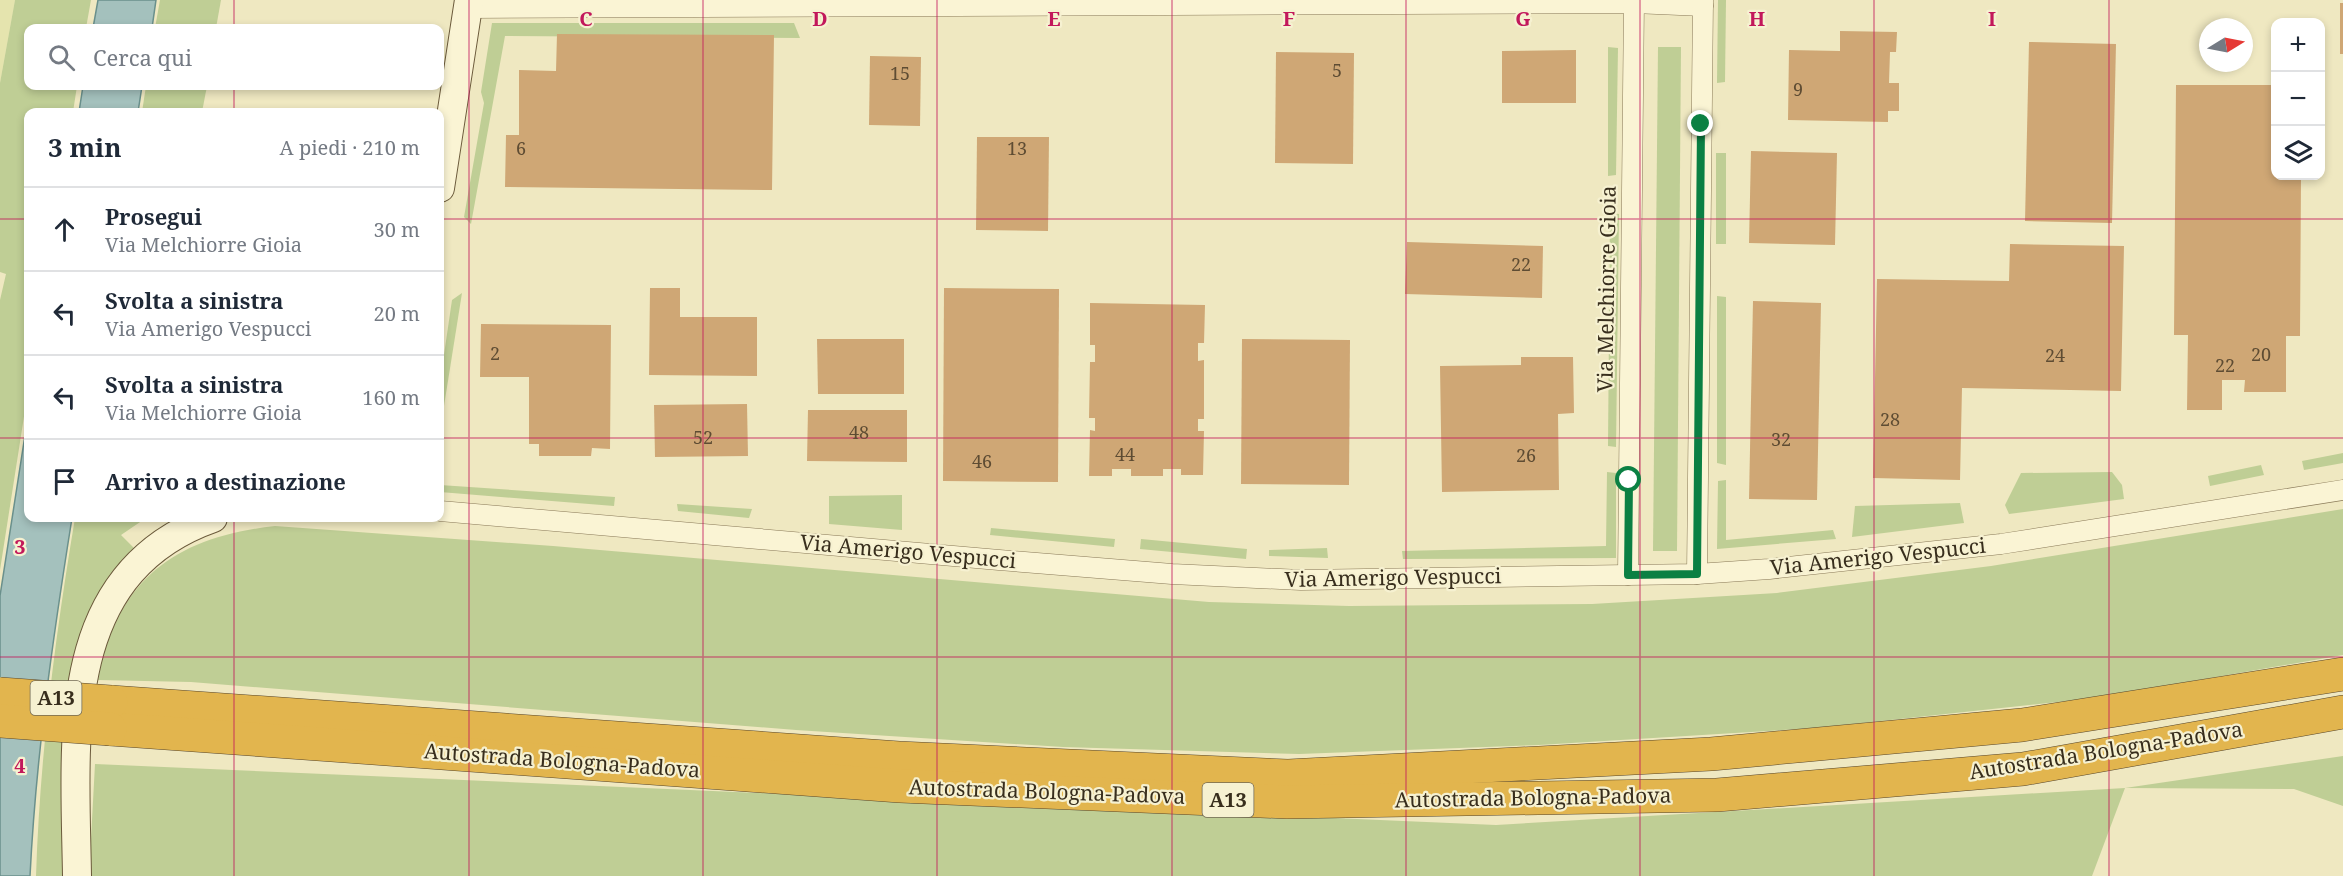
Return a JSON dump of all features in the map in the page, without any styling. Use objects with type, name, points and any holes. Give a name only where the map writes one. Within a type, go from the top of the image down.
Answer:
[{"type":"highway","name":"Autostrada Bologna-Padova","points":[[0,721],[110,715],[1288,776],[1711,754],[2022,725],[2343,674]]},
{"type":"highway","name":"Autostrada Bologna-Padova","points":[[0,694],[110,715],[900,786],[1287,802],[1741,793],[2023,769],[2343,712]]},
{"type":"main road","points":[[444,163],[469,4]]},
{"type":"main road","points":[[77,876],[76,791],[83,673],[100,618],[119,585],[153,549],[190,526],[202,522]]},
{"type":"street","name":"Via Melchiorre Gioia","points":[[1628,575],[1634,2]]},
{"type":"street","points":[[469,4],[1703,3],[1697,574]]},
{"type":"street","name":"Via Amerigo Vespucci","points":[[444,511],[1172,574],[1301,580],[1697,574],[1769,569],[2001,543],[2343,490]]},
{"type":"green space","points":[[0,0],[15,0],[0,83]]},
{"type":"green space","points":[[15,0],[91,0],[87,24],[24,24],[24,90],[76,90],[74,108],[24,108],[24,417],[0,570],[0,300],[6,274],[0,272],[0,83]]},
{"type":"green space","points":[[160,0],[221,0],[217,24],[156,24]]},
{"type":"green space","points":[[1718,0],[1726,0],[1725,82],[1717,83]]},
{"type":"green space","points":[[492,23],[794,23],[800,38],[505,36],[471,224],[464,217],[484,103],[481,92]]},
{"type":"green space","points":[[1608,47],[1618,48],[1616,175],[1608,176]]},
{"type":"green space","points":[[1658,47],[1681,47],[1677,551],[1653,551]]},
{"type":"green space","points":[[145,90],[206,90],[203,108],[143,108]]},
{"type":"green space","points":[[1716,153],[1726,153],[1726,244],[1716,244]]},
{"type":"green space","points":[[1610,213],[1619,214],[1616,447],[1608,446]]},
{"type":"green space","points":[[462,293],[444,406],[444,355],[452,300]]},
{"type":"green space","points":[[1717,296],[1726,297],[1726,465],[1717,463]]},
{"type":"green space","points":[[2343,453],[2343,463],[2304,470],[2302,461]]},
{"type":"green space","points":[[2261,465],[2264,475],[2210,486],[2208,476]]},
{"type":"green space","points":[[1607,472],[1616,473],[1616,558],[1403,559],[1402,551],[1606,546]]},
{"type":"green space","points":[[2112,472],[2122,485],[2124,499],[2009,514],[2005,505],[2021,473]]},
{"type":"green space","points":[[1726,480],[1726,540],[1833,530],[1836,539],[1717,549],[1718,481]]},
{"type":"green space","points":[[444,485],[615,497],[614,506],[444,492]]},
{"type":"green space","points":[[902,495],[902,530],[829,524],[829,496]]},
{"type":"green space","points":[[1960,503],[1964,523],[1852,537],[1855,506]]},
{"type":"green space","points":[[677,504],[752,509],[749,518],[678,511]]},
{"type":"green space","points":[[2343,509],[2343,655],[2095,698],[1816,728],[1539,745],[1299,754],[1063,747],[796,730],[191,682],[98,680],[107,645],[120,614],[137,589],[157,569],[181,553],[209,540],[275,526],[553,546],[1209,602],[1349,606],[1592,604],[1777,593],[1991,566]]},
{"type":"green space","points":[[74,522],[140,522],[121,535],[135,549],[110,577],[101,591],[86,621],[76,655],[73,674],[65,876],[36,876],[41,786],[61,607]]},
{"type":"green space","points":[[991,528],[1115,539],[1114,547],[990,535]]},
{"type":"green space","points":[[1141,539],[1247,549],[1246,559],[1140,549]]},
{"type":"green space","points":[[1327,548],[1328,558],[1269,556],[1269,550]]},
{"type":"green space","points":[[2343,756],[2343,806],[2294,789],[2125,788]]},
{"type":"green space","points":[[95,764],[1496,825],[2125,788],[2092,876],[89,876]]},
{"type":"water","points":[[98,0],[156,0],[153,24],[94,24]]},
{"type":"water","points":[[82,90],[141,90],[139,108],[80,108]]},
{"type":"water","points":[[24,442],[24,522],[71,522],[46,696],[36,786],[30,876],[0,876],[0,596]]},
{"type":"building","points":[[2340,3],[2343,3],[2343,54],[2340,54]]},
{"type":"building","points":[[1840,31],[1897,32],[1896,52],[1890,52],[1889,83],[1899,83],[1899,111],[1888,111],[1888,122],[1788,120],[1789,50],[1840,51]]},
{"type":"building","points":[[557,34],[774,35],[772,190],[505,187],[506,135],[519,135],[519,70],[556,71]]},
{"type":"building","points":[[2029,42],[2116,44],[2112,223],[2025,221]]},
{"type":"building","points":[[1576,50],[1576,103],[1502,103],[1502,51]]},
{"type":"building","points":[[1276,52],[1354,53],[1353,164],[1275,163]]},
{"type":"building","points":[[870,56],[921,57],[920,126],[869,125]]},
{"type":"building","points":[[2176,85],[2271,85],[2271,180],[2301,180],[2300,336],[2286,336],[2286,392],[2244,392],[2245,380],[2222,380],[2222,410],[2187,410],[2188,335],[2174,335]]},
{"type":"building","points":[[977,137],[1049,137],[1048,231],[976,230]]},
{"type":"building","points":[[1751,151],[1837,153],[1835,245],[1749,243]]},
{"type":"building","points":[[1407,242],[1543,246],[1542,298],[1405,294]]},
{"type":"building","points":[[2010,244],[2124,246],[2121,391],[1962,388],[1960,480],[1873,478],[1877,279],[2009,281]]},
{"type":"building","points":[[650,288],[680,288],[680,317],[757,317],[757,376],[649,375]]},
{"type":"building","points":[[944,288],[1059,289],[1058,482],[943,481]]},
{"type":"building","points":[[1753,301],[1821,303],[1817,500],[1749,499]]},
{"type":"building","points":[[1090,303],[1205,305],[1204,343],[1198,343],[1198,361],[1204,360],[1204,419],[1198,419],[1198,431],[1204,431],[1203,475],[1181,475],[1181,469],[1163,469],[1163,476],[1131,476],[1131,469],[1112,469],[1112,476],[1089,476],[1090,430],[1095,431],[1095,418],[1089,418],[1090,362],[1095,362],[1095,345],[1090,345]]},
{"type":"building","points":[[481,324],[611,325],[610,449],[592,448],[591,456],[539,456],[539,444],[529,444],[529,377],[480,377]]},
{"type":"building","points":[[817,339],[904,339],[904,394],[818,394]]},
{"type":"building","points":[[1242,339],[1350,340],[1349,485],[1241,484]]},
{"type":"building","points":[[1521,357],[1573,357],[1574,413],[1558,414],[1559,490],[1442,492],[1440,366],[1521,365]]},
{"type":"building","points":[[747,404],[748,456],[655,457],[654,405]]},
{"type":"building","points":[[808,410],[907,410],[907,462],[807,461]]},
{"type":"route","points":[[1629,480],[1628,575],[1697,574],[1701,124]]}]
